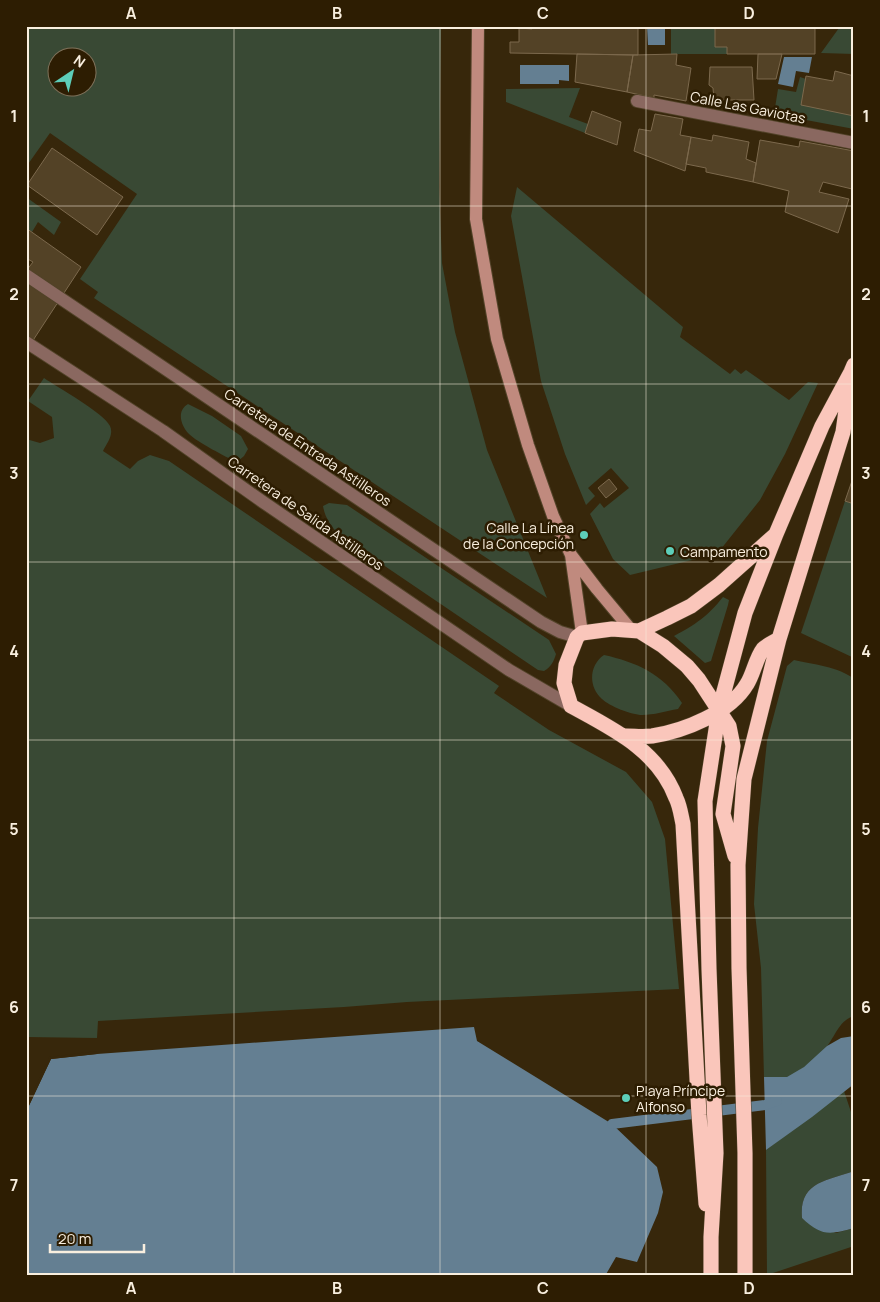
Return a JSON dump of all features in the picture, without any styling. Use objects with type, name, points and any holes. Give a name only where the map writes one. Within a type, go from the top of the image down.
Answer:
[{"type":"highway","points":[[711,1276],[711,1237],[716,1154],[705,801],[719,710],[745,613],[776,534],[822,426],[853,369]]},
{"type":"highway","points":[[745,1276],[745,1153],[738,968],[738,865],[744,779],[779,639],[844,432],[853,369]]},
{"type":"highway","points":[[635,631],[691,606],[719,585],[776,534]]},
{"type":"highway","points":[[711,1237],[701,1154],[683,824],[676,798],[657,765],[625,736],[571,706],[564,683],[566,665],[579,635],[612,629],[635,631],[662,646],[687,666],[699,680],[729,726],[733,746],[723,814],[738,865]]},
{"type":"highway","points":[[625,736],[650,736],[670,732],[694,724],[737,699],[747,684],[763,650],[779,639]]},
{"type":"street","points":[[478,26],[476,219],[497,339],[531,454],[553,516],[571,554],[597,589],[635,631]]},
{"type":"street","name":"Calle Las Gaviotas","points":[[637,101],[854,143]]},
{"type":"street","name":"Carretera de Entrada Astilleros","points":[[26,275],[541,622],[560,632],[579,635]]},
{"type":"street","name":"Carretera de Salida Astilleros","points":[[26,342],[163,431],[501,665],[571,706]]},
{"type":"street","points":[[571,554],[579,635]]},
{"type":"green space","points":[[26,26],[441,26],[439,187],[442,263],[455,332],[487,450],[547,598],[94,298],[98,292],[80,279],[137,194],[50,133],[26,167]]},
{"type":"green space","points":[[671,26],[715,26],[727,47],[727,54],[671,54]]},
{"type":"green space","points":[[839,28],[854,28],[854,54],[821,53]]},
{"type":"green space","points":[[800,77],[806,79],[854,116],[854,129],[774,114],[778,89],[796,92]]},
{"type":"green space","points":[[580,88],[569,117],[588,124],[585,133],[506,102],[506,89]]},
{"type":"green space","points":[[517,187],[683,327],[680,337],[730,374],[735,369],[741,374],[746,370],[789,400],[808,382],[818,383],[785,454],[760,500],[717,554],[630,575],[613,559],[590,514],[600,503],[604,508],[629,488],[611,468],[588,488],[595,496],[586,505],[565,454],[541,381],[511,216]]},
{"type":"green space","points":[[26,197],[61,222],[54,235],[38,222],[32,232],[26,228]]},
{"type":"green space","points":[[44,378],[90,407],[106,421],[110,426],[111,433],[110,439],[103,451],[130,469],[138,461],[150,455],[169,461],[499,686],[494,693],[549,730],[626,772],[652,802],[665,839],[679,989],[407,1002],[98,1021],[97,1038],[26,1037],[26,439],[40,443],[54,438],[52,417],[28,401]]},
{"type":"green space","points":[[188,404],[212,416],[241,436],[248,449],[244,456],[237,462],[189,434],[181,419],[182,411]]},
{"type":"green space","points":[[845,501],[854,504],[854,658],[801,633]]},
{"type":"green space","points":[[329,503],[347,505],[549,640],[556,654],[552,664],[544,671],[538,670],[339,535],[325,514],[323,506]]},
{"type":"green space","points":[[723,597],[729,600],[728,605],[711,661],[705,663],[674,636],[701,620]]},
{"type":"green space","points":[[604,655],[627,661],[657,677],[675,693],[682,703],[678,709],[638,715],[621,710],[605,702],[594,688],[592,676],[595,664]]},
{"type":"green space","points":[[794,660],[833,669],[854,679],[854,1016],[842,1024],[828,1045],[809,1063],[793,1075],[779,1078],[764,1077],[761,968],[754,904],[758,828],[767,741],[787,666]]},
{"type":"green space","points":[[844,1091],[852,1115],[854,1115],[854,1171],[824,1181],[810,1190],[802,1206],[802,1218],[836,1233],[854,1228],[854,1246],[767,1275],[766,1150]]},
{"type":"water","points":[[647,26],[665,26],[665,45],[648,45]]},
{"type":"water","points":[[784,57],[812,57],[809,73],[796,71],[793,87],[778,84]]},
{"type":"water","points":[[520,65],[569,65],[569,81],[559,80],[559,84],[520,84]]},
{"type":"water","points":[[474,1027],[477,1041],[612,1124],[657,1167],[663,1192],[658,1213],[637,1262],[616,1257],[605,1276],[26,1276],[26,1112],[51,1059],[97,1054]]},
{"type":"water","points":[[854,1036],[854,1084],[766,1150],[764,1077],[787,1077],[804,1067],[827,1046],[841,1038]]},
{"type":"water","points":[[854,1171],[854,1228],[832,1233],[820,1231],[802,1218],[802,1206],[810,1190],[824,1181]]},
{"type":"pier","points":[[97,1051],[97,1054],[51,1059],[26,1112],[26,1106],[49,1057]]},
{"type":"building","points":[[532,26],[638,26],[638,55],[510,53],[510,42],[519,42],[519,28],[532,29]]},
{"type":"building","points":[[715,26],[815,26],[815,54],[727,54],[727,47],[715,47]]},
{"type":"building","points":[[577,54],[633,55],[627,92],[575,82]]},
{"type":"building","points":[[677,54],[676,65],[691,68],[686,101],[654,95],[654,98],[627,92],[633,55]]},
{"type":"building","points":[[758,54],[782,54],[776,79],[757,79]]},
{"type":"building","points":[[710,67],[752,67],[754,100],[714,100],[713,88],[709,85]]},
{"type":"building","points":[[835,71],[854,76],[854,116],[801,105],[806,76],[833,81]]},
{"type":"building","points":[[592,111],[621,122],[617,145],[585,133]]},
{"type":"building","points":[[655,114],[683,119],[680,135],[691,137],[685,171],[634,151],[639,129],[651,131]]},
{"type":"building","points":[[713,135],[749,142],[746,159],[756,163],[753,182],[706,172],[706,168],[686,164],[691,137],[712,141]]},
{"type":"building","points":[[760,140],[799,147],[800,141],[854,151],[854,182],[852,189],[823,182],[819,192],[849,199],[838,233],[785,212],[789,191],[753,182]]},
{"type":"building","points":[[52,148],[123,197],[97,235],[27,185]]},
{"type":"building","points":[[26,228],[81,267],[28,348],[26,347],[26,271],[33,262],[26,258]]},
{"type":"building","points":[[854,475],[854,504],[845,501]]},
{"type":"building","points":[[609,479],[617,489],[606,498],[598,488]]},
{"type":"waterway","points":[[612,1124],[765,1105],[777,1101]]},
{"type":"place","name":"Calle La Línea de la Concepción","points":[[584,535]]},
{"type":"place","name":"Campamento","points":[[670,551]]},
{"type":"place","name":"Playa Príncipe Alfonso","points":[[626,1098]]}]
